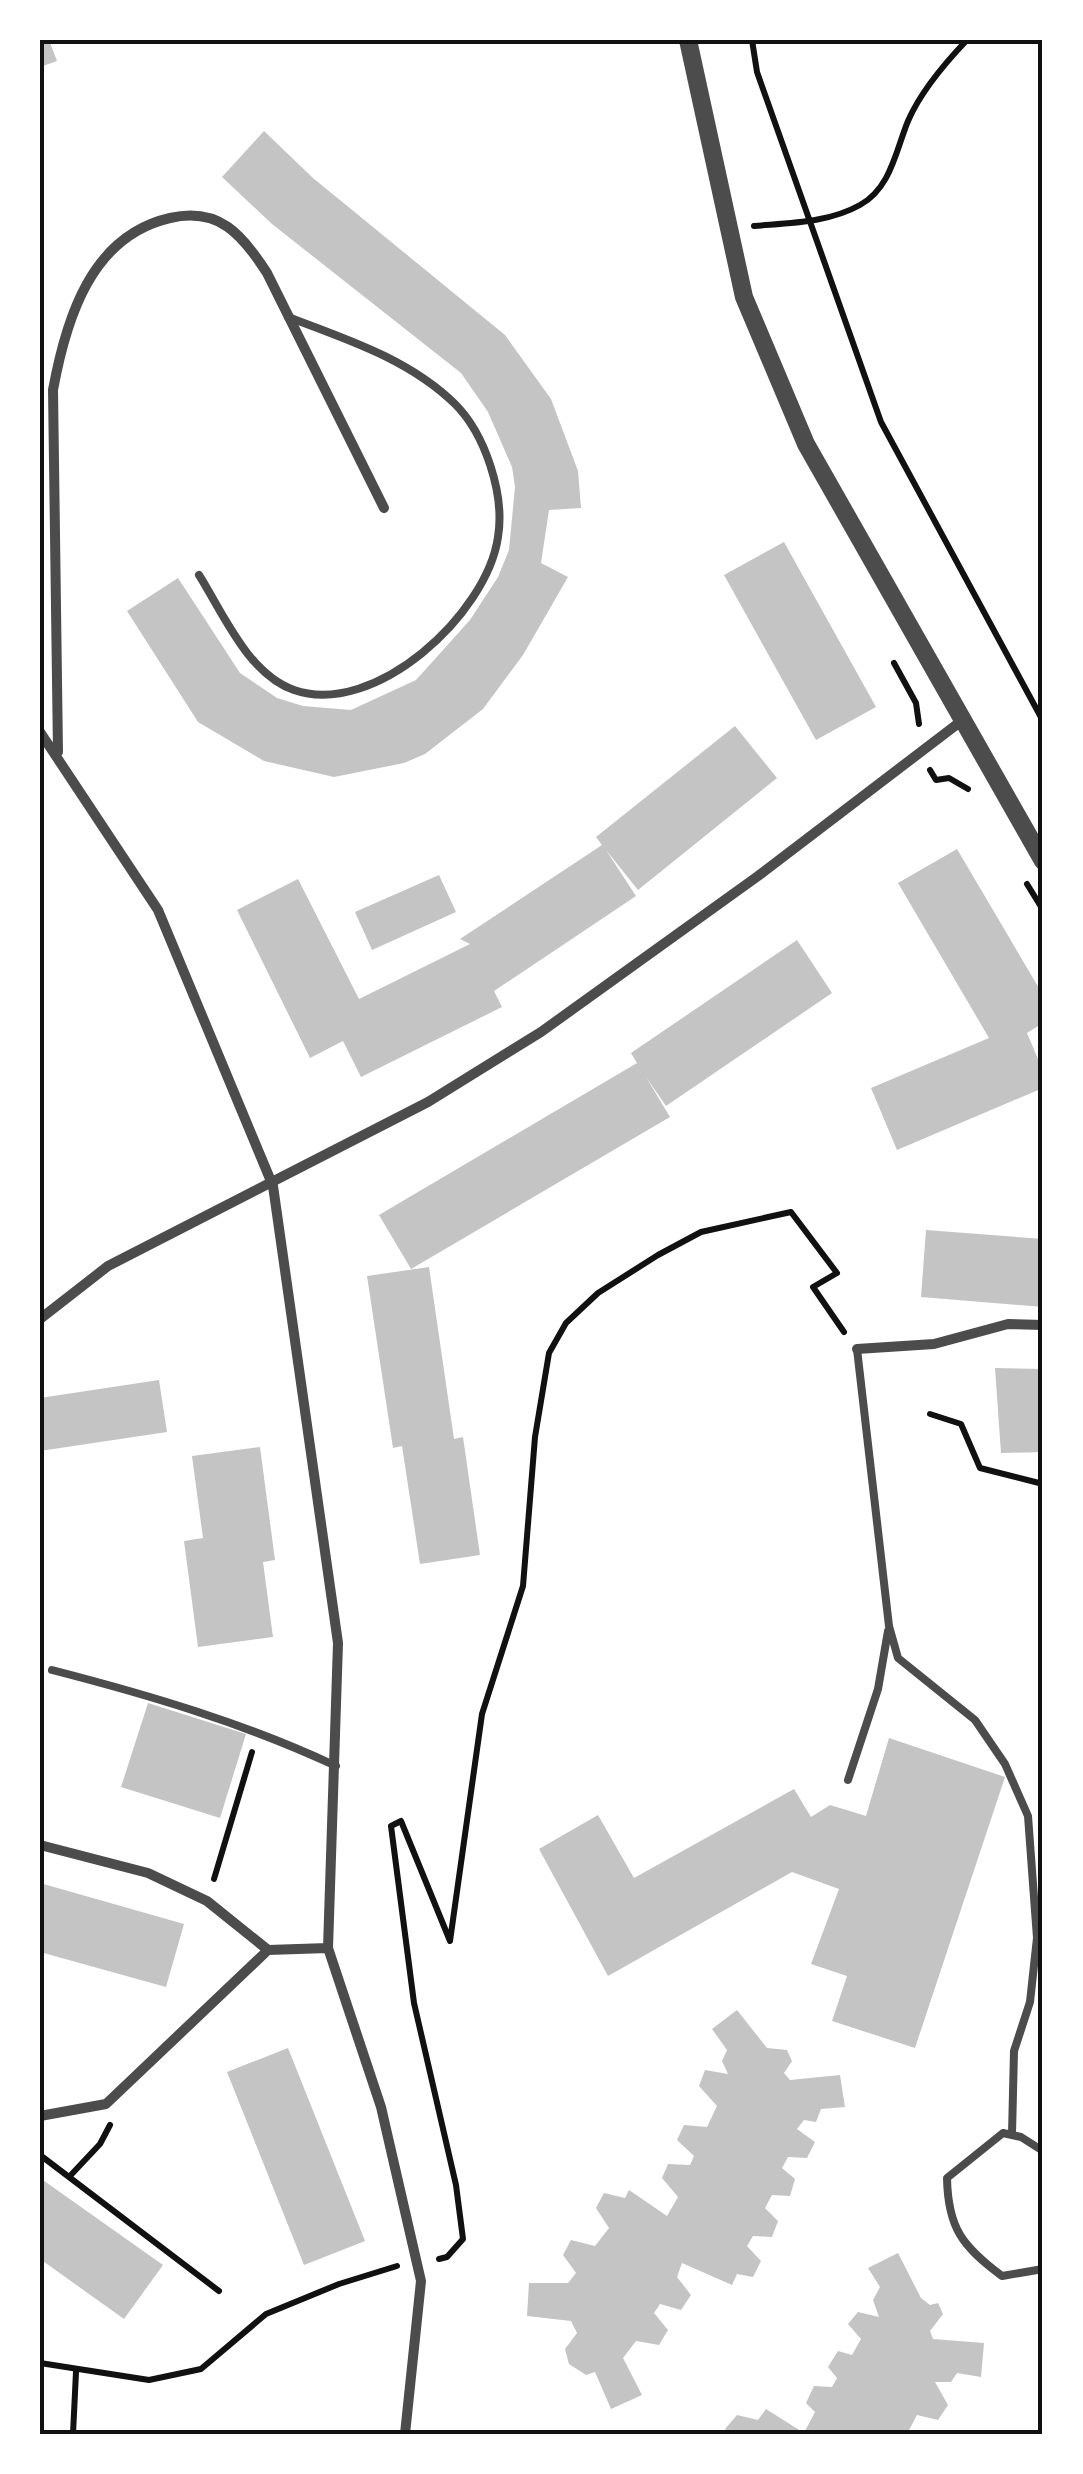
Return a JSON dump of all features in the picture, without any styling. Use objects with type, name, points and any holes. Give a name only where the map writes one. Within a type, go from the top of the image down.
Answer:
[{"type":"street","points":[[688,40],[744,297],[806,444],[1043,861]]},
{"type":"street","points":[[58,753],[53,390],[64,332],[92,273],[116,244],[144,224],[192,214],[244,237],[384,508]]},
{"type":"street","points":[[40,1319],[108,1266],[273,1186],[308,1162],[428,1102],[542,1032],[758,876],[964,719]]},
{"type":"street","points":[[40,732],[58,753],[158,910],[273,1186],[338,1643],[328,1948],[381,2107],[421,2281],[405,2434]]},
{"type":"street","points":[[857,1350],[934,1344],[1008,1324],[1043,1325]]},
{"type":"street","points":[[40,1845],[148,1873],[207,1901],[268,1950],[328,1948]]},
{"type":"street","points":[[40,2116],[106,2104],[268,1950]]},
{"type":"lane","points":[[199,575],[255,663],[293,690],[344,695],[395,674],[447,630],[484,580],[499,536],[496,484],[480,442],[456,405],[411,369],[288,317]]},
{"type":"lane","points":[[857,1350],[889,1626],[898,1658],[975,1720],[1005,1764],[1028,1816],[1037,1938],[1030,2002],[1014,2051],[1012,2134]]},
{"type":"lane","points":[[848,1780],[878,1689],[889,1626]]},
{"type":"lane","points":[[52,1670],[144,1694],[258,1731],[336,1766]]},
{"type":"lane","points":[[1043,2151],[1003,2133],[947,2178],[948,2214],[971,2253],[1002,2276],[1043,2269]]},
{"type":"path","points":[[752,40],[758,72],[814,221],[882,422],[1043,721]]},
{"type":"path","points":[[729,228],[814,221],[863,204],[896,163],[908,120],[944,63],[967,40]]},
{"type":"path","points":[[40,2363],[76,2372],[149,2380],[202,2369],[266,2314],[338,2284],[447,2257],[464,2239],[456,2185],[414,2003],[391,1826],[401,1821],[450,1942],[482,1714],[522,1586],[535,1437],[549,1353],[566,1323],[598,1293],[658,1256],[702,1232],[790,1212],[837,1273],[813,1288],[857,1350]]},
{"type":"path","points":[[930,1414],[960,1424],[980,1468],[1043,1484]]},
{"type":"path","points":[[207,1901],[258,1731]]},
{"type":"path","points":[[68,2177],[105,2134],[110,2124],[106,2104]]},
{"type":"path","points":[[40,2155],[219,2291]]},
{"type":"path","points":[[73,2434],[76,2372]]},
{"type":"building","points":[[40,40],[49,40],[57,61],[40,67]]},
{"type":"building","points":[[264,131],[313,178],[505,335],[551,399],[578,471],[581,508],[549,510],[541,563],[568,577],[523,655],[483,709],[425,754],[404,763],[334,777],[264,761],[198,722],[127,611],[178,578],[240,673],[277,698],[303,706],[351,710],[416,680],[470,620],[498,577],[509,550],[515,487],[512,467],[488,412],[461,373],[272,224],[222,177]]},
{"type":"building","points":[[784,542],[876,707],[816,740],[724,575]]},
{"type":"building","points":[[735,726],[777,778],[638,890],[606,850],[636,896],[494,991],[502,1007],[361,1077],[343,1041],[310,1058],[237,910],[298,879],[359,999],[470,944],[460,939],[602,845],[596,837]]},
{"type":"building","points":[[957,849],[1043,995],[1043,1023],[1027,1033],[1043,1071],[1043,1088],[897,1150],[871,1088],[989,1038],[898,883]]},
{"type":"building","points":[[439,875],[456,912],[372,950],[355,912]]},
{"type":"building","points":[[797,940],[832,993],[666,1106],[646,1077],[670,1117],[411,1269],[379,1215],[637,1063],[631,1053]]},
{"type":"building","points":[[926,1230],[1043,1239],[1043,1307],[921,1297]]},
{"type":"building","points":[[429,1267],[454,1439],[463,1437],[480,1555],[420,1564],[402,1446],[393,1448],[367,1276]]},
{"type":"building","points":[[995,1368],[1043,1369],[1043,1452],[1001,1453]]},
{"type":"building","points":[[159,1380],[167,1432],[40,1451],[40,1398]]},
{"type":"building","points":[[260,1447],[275,1560],[263,1562],[273,1637],[198,1647],[184,1541],[203,1538],[192,1456]]},
{"type":"building","points":[[148,1703],[246,1734],[220,1818],[121,1787]]},
{"type":"building","points":[[889,1738],[1005,1777],[915,2048],[832,2021],[847,1976],[811,1964],[839,1889],[792,1872],[608,1976],[539,1849],[598,1815],[634,1878],[794,1789],[811,1817],[830,1805],[866,1816]]},
{"type":"building","points":[[40,1883],[184,1924],[166,1987],[40,1952]]},
{"type":"building","points":[[737,2010],[767,2048],[787,2050],[792,2061],[784,2073],[790,2080],[840,2075],[845,2107],[821,2109],[816,2122],[804,2120],[797,2129],[815,2142],[807,2158],[788,2157],[782,2168],[795,2179],[790,2196],[772,2195],[765,2208],[778,2221],[772,2237],[753,2236],[747,2246],[761,2261],[753,2277],[737,2274],[732,2285],[682,2263],[677,2277],[691,2295],[681,2310],[660,2304],[654,2313],[668,2330],[659,2345],[636,2341],[623,2358],[642,2395],[611,2409],[595,2372],[586,2375],[569,2364],[565,2349],[577,2333],[571,2321],[527,2316],[529,2283],[568,2283],[576,2273],[563,2255],[571,2240],[595,2246],[609,2228],[596,2208],[604,2193],[625,2198],[629,2190],[667,2216],[678,2197],[662,2178],[668,2164],[690,2165],[694,2156],[677,2140],[684,2125],[707,2127],[717,2106],[699,2086],[705,2070],[728,2074],[722,2061],[727,2050],[712,2029]]},
{"type":"building","points":[[288,2048],[365,2241],[304,2265],[227,2072]]},
{"type":"building","points":[[40,2178],[163,2265],[124,2319],[40,2259]]},
{"type":"building","points":[[898,2253],[921,2298],[930,2305],[938,2303],[943,2314],[930,2331],[933,2339],[984,2343],[981,2377],[957,2373],[951,2382],[935,2382],[948,2405],[938,2420],[917,2415],[907,2434],[729,2434],[725,2429],[737,2415],[758,2420],[766,2409],[804,2433],[815,2412],[806,2403],[814,2386],[832,2387],[837,2378],[828,2367],[838,2351],[852,2355],[861,2339],[848,2324],[858,2312],[879,2317],[873,2300],[880,2287],[868,2268]]}]
